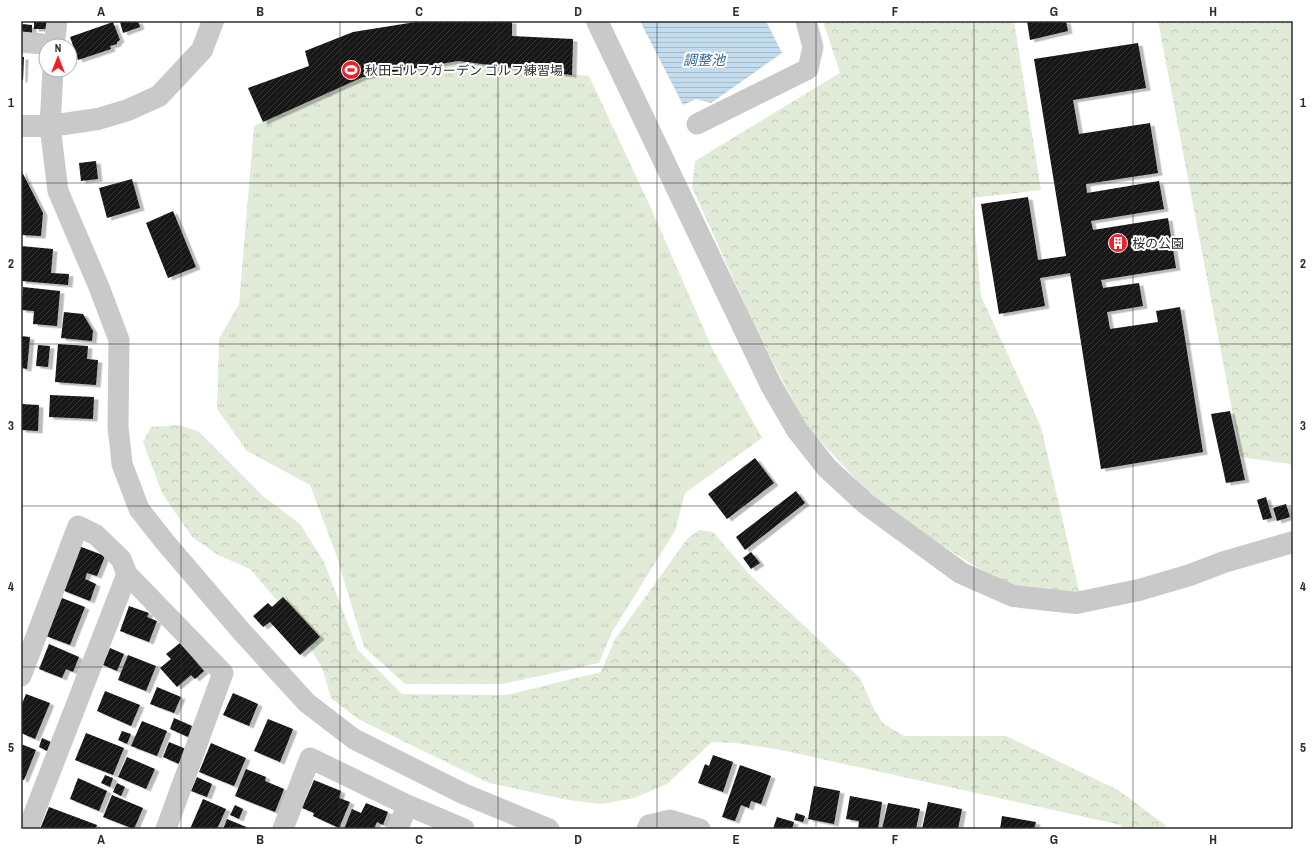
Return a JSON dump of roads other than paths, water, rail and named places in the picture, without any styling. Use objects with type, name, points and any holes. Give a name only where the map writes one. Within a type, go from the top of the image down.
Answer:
[{"type":"street","points":[[55,38],[57,21]]},
{"type":"street","points":[[21,126],[50,126],[98,119],[128,110],[158,96],[202,50],[213,21]]},
{"type":"street","points":[[597,21],[771,385],[797,430],[823,463],[865,503],[961,573],[1013,596],[1076,603],[1139,590],[1190,575],[1224,562],[1293,542]]},
{"type":"street","points":[[697,124],[808,69],[813,47],[806,21]]},
{"type":"street","points":[[21,42],[38,44]]},
{"type":"street","points":[[53,78],[50,126],[58,191],[100,287],[119,340],[118,428],[122,464],[139,509],[165,542],[242,632],[306,703],[354,739],[464,794],[548,829]]},
{"type":"street","points":[[21,676],[78,526],[96,535],[121,559],[127,574],[223,673],[166,829]]},
{"type":"street","points":[[28,829],[127,574]]},
{"type":"street","points":[[283,829],[310,758],[407,805],[464,829]]},
{"type":"street","points":[[398,829],[407,805]]},
{"type":"street","points":[[647,829],[649,825],[670,820],[700,829]]},
{"type":"water","name":"調整池","points":[[640,21],[766,21],[782,53],[711,103],[696,99],[683,105]]},
{"type":"place","name":"秋田ゴルフガーデン ゴルフ練習場","points":[[351,70]]},
{"type":"place","name":"桜の公園","points":[[1118,243]]}]
